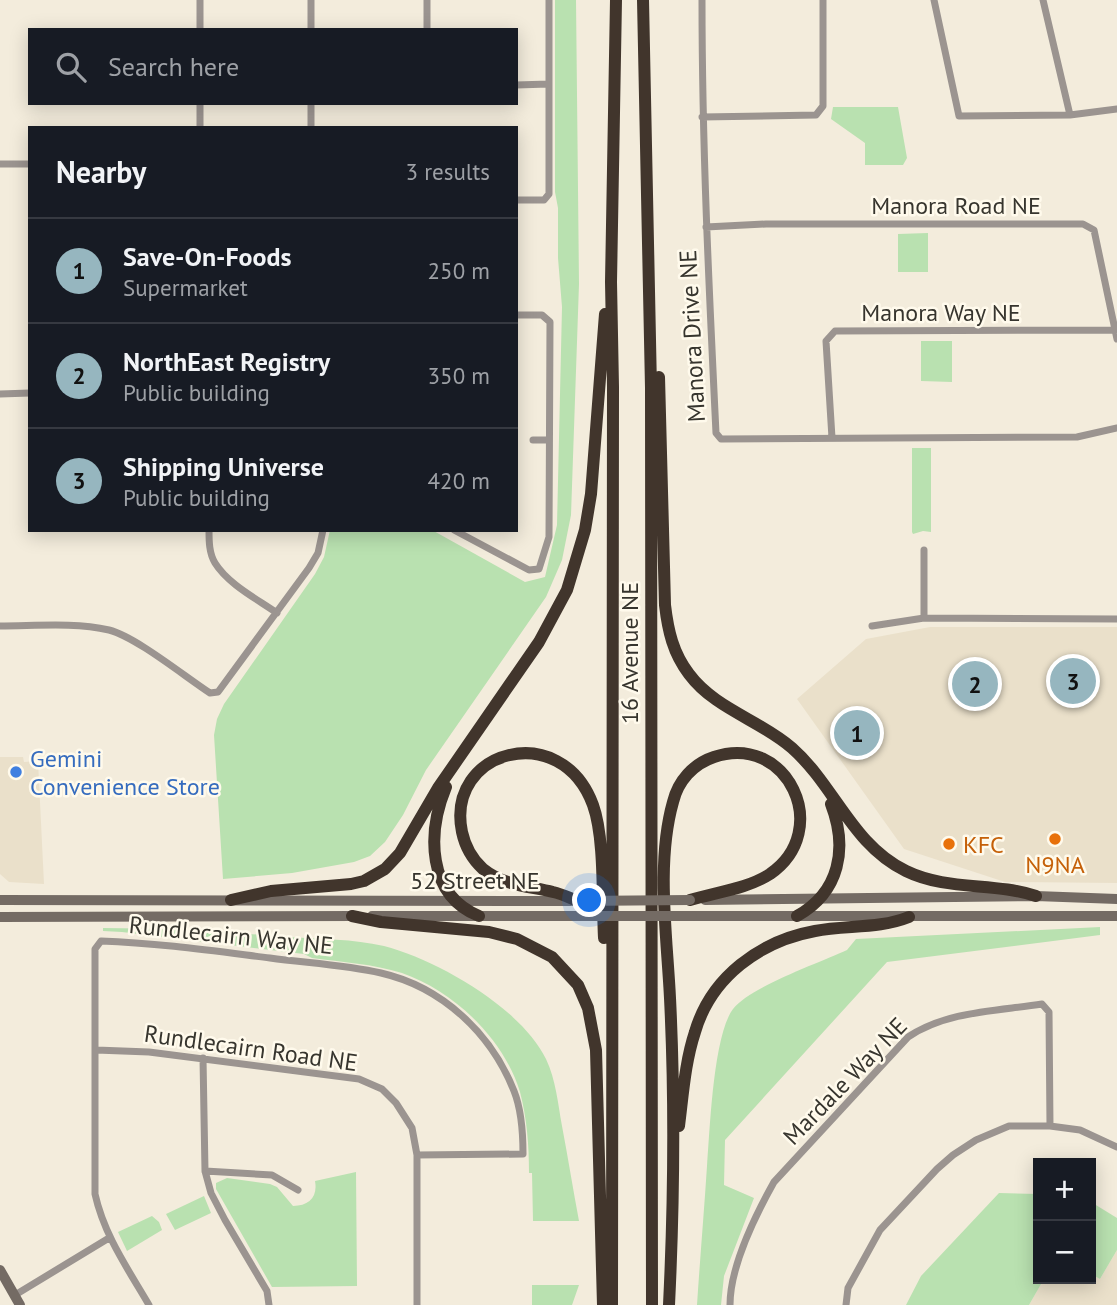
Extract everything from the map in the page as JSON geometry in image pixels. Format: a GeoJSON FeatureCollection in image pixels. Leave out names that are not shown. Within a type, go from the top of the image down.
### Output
{"type":"FeatureCollection","features":[{"type":"Feature","properties":{"kind":"highway","name":"16 Avenue NE"},"geometry":{"type":"LineString","coordinates":[[612,1305],[611,282],[616,0]]}},
{"type":"Feature","properties":{"kind":"highway","name":"16 Avenue NE"},"geometry":{"type":"LineString","coordinates":[[643,0],[650,315],[652,1305]]}},
{"type":"Feature","properties":{"kind":"highway"},"geometry":{"type":"LineString","coordinates":[[231,900],[271,891],[351,884],[375,875],[400,853],[438,789],[539,642],[561,603],[575,568],[585,530],[591,494],[606,304],[611,282]]}},
{"type":"Feature","properties":{"kind":"highway"},"geometry":{"type":"LineString","coordinates":[[650,315],[659,358],[665,605],[672,643],[682,665],[705,691],[791,747],[823,784],[865,841],[895,866],[936,881],[1019,891],[1036,896]]}},
{"type":"Feature","properties":{"kind":"highway"},"geometry":{"type":"LineString","coordinates":[[578,901],[500,879],[482,868],[468,849],[461,826],[466,793],[477,775],[495,760],[526,752],[558,761],[577,777],[593,806],[599,832],[611,1096]]}},
{"type":"Feature","properties":{"kind":"highway"},"geometry":{"type":"LineString","coordinates":[[669,1305],[675,1147],[665,877],[668,823],[673,799],[691,770],[709,758],[721,754],[756,756],[785,775],[796,794],[801,820],[795,845],[779,866],[761,878],[736,888],[690,900]]}},
{"type":"Feature","properties":{"kind":"highway"},"geometry":{"type":"LineString","coordinates":[[455,764],[438,808],[434,847],[441,877],[457,904],[479,916]]}},
{"type":"Feature","properties":{"kind":"highway"},"geometry":{"type":"LineString","coordinates":[[797,916],[821,899],[832,883],[839,845],[837,821],[823,784]]}},
{"type":"Feature","properties":{"kind":"highway"},"geometry":{"type":"LineString","coordinates":[[352,916],[381,922],[489,932],[517,939],[552,957],[578,985],[588,1008],[596,1050],[603,1305]]}},
{"type":"Feature","properties":{"kind":"highway"},"geometry":{"type":"LineString","coordinates":[[675,1147],[695,1030],[706,1005],[734,969],[762,949],[784,938],[828,928],[891,924],[909,917]]}},
{"type":"Feature","properties":{"kind":"main road","name":"52 Street NE"},"geometry":{"type":"LineString","coordinates":[[0,900],[578,901],[1036,896],[1117,899]]}},
{"type":"Feature","properties":{"kind":"main road","name":"52 Street NE"},"geometry":{"type":"LineString","coordinates":[[0,917],[1117,916]]}},
{"type":"Feature","properties":{"kind":"main road"},"geometry":{"type":"LineString","coordinates":[[0,1270],[18,1300]]}},
{"type":"Feature","properties":{"kind":"street"},"geometry":{"type":"LineString","coordinates":[[200,0],[200,28]]}},
{"type":"Feature","properties":{"kind":"street"},"geometry":{"type":"LineString","coordinates":[[311,0],[311,28]]}},
{"type":"Feature","properties":{"kind":"street"},"geometry":{"type":"LineString","coordinates":[[426,28],[427,0]]}},
{"type":"Feature","properties":{"kind":"street"},"geometry":{"type":"LineString","coordinates":[[518,200],[544,200],[549,194],[549,0]]}},
{"type":"Feature","properties":{"kind":"street","name":"Manora Drive NE"},"geometry":{"type":"LineString","coordinates":[[702,0],[706,227],[716,433],[721,439],[1077,437],[1117,428]]}},
{"type":"Feature","properties":{"kind":"street"},"geometry":{"type":"LineString","coordinates":[[702,117],[817,115],[823,106],[823,0]]}},
{"type":"Feature","properties":{"kind":"street"},"geometry":{"type":"LineString","coordinates":[[934,0],[960,116],[1070,115],[1117,110]]}},
{"type":"Feature","properties":{"kind":"street"},"geometry":{"type":"LineString","coordinates":[[1044,0],[1070,115]]}},
{"type":"Feature","properties":{"kind":"street"},"geometry":{"type":"LineString","coordinates":[[518,85],[549,84]]}},
{"type":"Feature","properties":{"kind":"street"},"geometry":{"type":"LineString","coordinates":[[200,105],[200,126]]}},
{"type":"Feature","properties":{"kind":"street"},"geometry":{"type":"LineString","coordinates":[[311,105],[312,126]]}},
{"type":"Feature","properties":{"kind":"street"},"geometry":{"type":"LineString","coordinates":[[0,164],[28,164]]}},
{"type":"Feature","properties":{"kind":"street","name":"Manora Road NE"},"geometry":{"type":"LineString","coordinates":[[706,227],[766,224],[1083,223],[1094,230],[1117,339]]}},
{"type":"Feature","properties":{"kind":"street"},"geometry":{"type":"LineString","coordinates":[[458,532],[529,570],[539,569],[549,537],[550,321],[542,315],[518,315]]}},
{"type":"Feature","properties":{"kind":"street","name":"Manora Way NE"},"geometry":{"type":"LineString","coordinates":[[832,438],[826,341],[835,331],[1115,330]]}},
{"type":"Feature","properties":{"kind":"street"},"geometry":{"type":"LineString","coordinates":[[0,394],[28,393]]}},
{"type":"Feature","properties":{"kind":"street"},"geometry":{"type":"LineString","coordinates":[[533,440],[549,440]]}},
{"type":"Feature","properties":{"kind":"street"},"geometry":{"type":"LineString","coordinates":[[209,532],[209,547],[215,564],[233,581],[277,613]]}},
{"type":"Feature","properties":{"kind":"street"},"geometry":{"type":"LineString","coordinates":[[0,626],[86,626],[110,631],[128,638],[210,693],[218,692],[309,568],[318,552],[323,532]]}},
{"type":"Feature","properties":{"kind":"street"},"geometry":{"type":"LineString","coordinates":[[924,550],[924,618]]}},
{"type":"Feature","properties":{"kind":"street"},"geometry":{"type":"LineString","coordinates":[[872,626],[924,618],[1117,620]]}},
{"type":"Feature","properties":{"kind":"street","name":"Rundlecairn Way NE"},"geometry":{"type":"LineString","coordinates":[[149,1305],[109,1238],[99,1215],[95,1194],[95,948],[101,941],[150,943],[383,974],[420,987],[449,1004],[477,1030],[498,1059],[515,1093],[523,1128],[523,1154],[417,1155]]}},
{"type":"Feature","properties":{"kind":"street","name":"Mardale Way NE"},"geometry":{"type":"LineString","coordinates":[[730,1305],[733,1274],[774,1182],[908,1037],[925,1026],[953,1017],[1042,1004],[1049,1012],[1049,1126]]}},
{"type":"Feature","properties":{"kind":"street","name":"Rundlecairn Road NE"},"geometry":{"type":"LineString","coordinates":[[96,1050],[149,1052],[359,1079],[382,1089],[396,1103],[412,1128],[417,1155],[417,1305]]}},
{"type":"Feature","properties":{"kind":"street"},"geometry":{"type":"LineString","coordinates":[[203,1058],[205,1171],[211,1193],[267,1291],[269,1305]]}},
{"type":"Feature","properties":{"kind":"street"},"geometry":{"type":"LineString","coordinates":[[846,1305],[848,1288],[880,1230],[953,1155],[976,1140],[1009,1126],[1049,1126],[1080,1130],[1117,1147]]}},
{"type":"Feature","properties":{"kind":"street"},"geometry":{"type":"LineString","coordinates":[[205,1171],[272,1175],[298,1189]]}},
{"type":"Feature","properties":{"kind":"street"},"geometry":{"type":"LineString","coordinates":[[18,1300],[109,1238]]}},
{"type":"Feature","properties":{"kind":"shaded area"},"geometry":{"type":"Polygon","coordinates":[[[930,627],[1117,627],[1117,883],[1005,882],[904,849],[797,699],[866,639],[930,627]]]}},
{"type":"Feature","properties":{"kind":"shaded area"},"geometry":{"type":"Polygon","coordinates":[[[0,757],[23,757],[24,762],[38,761],[44,884],[9,882],[0,874],[0,757]]]}},
{"type":"Feature","properties":{"kind":"shaded area"},"geometry":{"type":"Polygon","coordinates":[[[1117,1250],[1117,1305],[1029,1305],[1041,1284],[1096,1284],[1096,1277],[1100,1279],[1117,1250]]]}},
{"type":"Feature","properties":{"kind":"green space"},"geometry":{"type":"Polygon","coordinates":[[[555,0],[576,0],[579,284],[571,515],[562,560],[546,597],[426,770],[403,815],[385,842],[370,856],[354,862],[292,873],[223,879],[214,735],[217,719],[224,704],[315,574],[324,557],[330,532],[436,532],[525,582],[545,577],[557,525],[562,307],[555,192],[555,0]]]}},
{"type":"Feature","properties":{"kind":"green space"},"geometry":{"type":"Polygon","coordinates":[[[833,107],[898,107],[907,158],[903,165],[865,165],[865,143],[831,119],[833,107]]]}},
{"type":"Feature","properties":{"kind":"green space"},"geometry":{"type":"Polygon","coordinates":[[[928,233],[928,272],[898,272],[898,234],[928,233]]]}},
{"type":"Feature","properties":{"kind":"green space"},"geometry":{"type":"Polygon","coordinates":[[[921,341],[952,341],[952,382],[921,381],[921,341]]]}},
{"type":"Feature","properties":{"kind":"green space"},"geometry":{"type":"Polygon","coordinates":[[[912,448],[931,448],[931,532],[912,532],[912,448]]]}},
{"type":"Feature","properties":{"kind":"green space"},"geometry":{"type":"Polygon","coordinates":[[[1100,927],[1100,935],[887,962],[725,1140],[724,1185],[754,1198],[724,1276],[721,1305],[697,1305],[711,1108],[721,1040],[733,1009],[769,984],[847,950],[856,939],[1100,927]]]}},
{"type":"Feature","properties":{"kind":"green space"},"geometry":{"type":"Polygon","coordinates":[[[103,928],[219,932],[372,944],[429,962],[452,974],[518,1022],[546,1059],[556,1092],[579,1221],[533,1221],[532,1173],[529,1173],[526,1122],[520,1092],[512,1072],[502,1054],[475,1019],[440,992],[402,973],[380,967],[312,958],[304,954],[103,931],[103,928]]]}},
{"type":"Feature","properties":{"kind":"green space"},"geometry":{"type":"Polygon","coordinates":[[[356,1172],[357,1286],[272,1287],[216,1189],[216,1183],[227,1178],[270,1184],[277,1187],[293,1206],[299,1206],[314,1196],[315,1181],[356,1172]]]}},
{"type":"Feature","properties":{"kind":"green space"},"geometry":{"type":"Polygon","coordinates":[[[999,1193],[1033,1194],[1033,1284],[1041,1284],[1029,1305],[906,1305],[921,1276],[999,1193]]]}},
{"type":"Feature","properties":{"kind":"green space"},"geometry":{"type":"Polygon","coordinates":[[[204,1196],[211,1213],[175,1230],[166,1214],[204,1196]]]}},
{"type":"Feature","properties":{"kind":"green space"},"geometry":{"type":"Polygon","coordinates":[[[1096,1205],[1117,1218],[1117,1250],[1100,1279],[1096,1277],[1096,1205]]]}},
{"type":"Feature","properties":{"kind":"green space"},"geometry":{"type":"Polygon","coordinates":[[[152,1216],[159,1222],[162,1230],[127,1251],[118,1232],[152,1216]]]}},
{"type":"Feature","properties":{"kind":"green space"},"geometry":{"type":"Polygon","coordinates":[[[532,1285],[579,1285],[572,1305],[532,1305],[532,1285]]]}},
{"type":"Feature","properties":{"kind":"place","name":"Shipping Universe"},"geometry":{"type":"Point","coordinates":[1073,681]}},
{"type":"Feature","properties":{"kind":"place","name":"NorthEast Registry"},"geometry":{"type":"Point","coordinates":[975,684]}},
{"type":"Feature","properties":{"kind":"place","name":"Save-On-Foods"},"geometry":{"type":"Point","coordinates":[857,733]}},
{"type":"Feature","properties":{"kind":"place","name":"Gemini Convenience Store"},"geometry":{"type":"Point","coordinates":[16,772]}},
{"type":"Feature","properties":{"kind":"place","name":"N9NA"},"geometry":{"type":"Point","coordinates":[1055,839]}},
{"type":"Feature","properties":{"kind":"place","name":"KFC"},"geometry":{"type":"Point","coordinates":[949,844]}}]}
